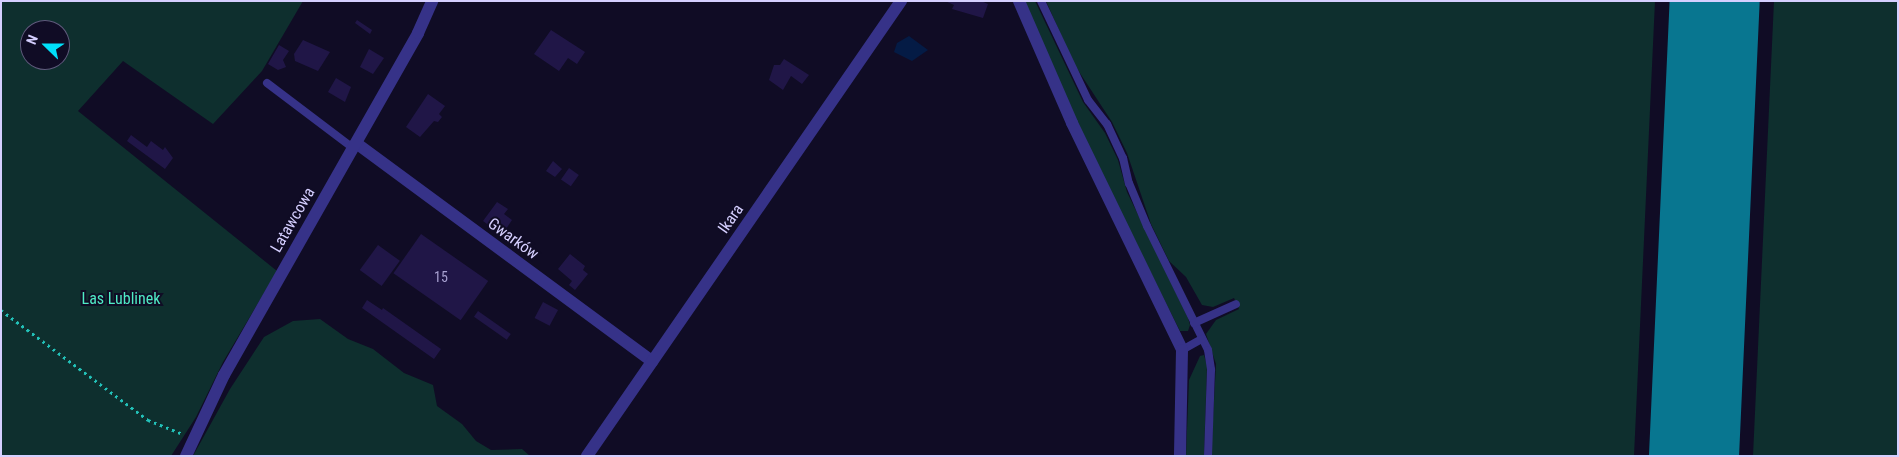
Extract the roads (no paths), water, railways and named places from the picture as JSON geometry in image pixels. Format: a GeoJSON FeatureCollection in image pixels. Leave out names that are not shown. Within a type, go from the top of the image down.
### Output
{"type":"FeatureCollection","features":[{"type":"Feature","properties":{"kind":"street","name":"Latawcowa"},"geometry":{"type":"LineString","coordinates":[[186,456],[224,375],[418,33],[432,1]]}},
{"type":"Feature","properties":{"kind":"street","name":"Ikara"},"geometry":{"type":"LineString","coordinates":[[587,456],[901,1]]}},
{"type":"Feature","properties":{"kind":"street"},"geometry":{"type":"LineString","coordinates":[[1019,1],[1072,124],[1182,350],[1180,456]]}},
{"type":"Feature","properties":{"kind":"street","name":"Gwarków"},"geometry":{"type":"LineString","coordinates":[[354,146],[652,361]]}},
{"type":"Feature","properties":{"kind":"lane"},"geometry":{"type":"LineString","coordinates":[[1041,1],[1088,100],[1107,124],[1124,158],[1138,204],[1202,339],[1211,366],[1208,456]]}},
{"type":"Feature","properties":{"kind":"lane"},"geometry":{"type":"LineString","coordinates":[[267,83],[354,146]]}},
{"type":"Feature","properties":{"kind":"lane"},"geometry":{"type":"LineString","coordinates":[[1194,323],[1236,304]]}},
{"type":"Feature","properties":{"kind":"lane"},"geometry":{"type":"LineString","coordinates":[[1182,350],[1202,339]]}},
{"type":"Feature","properties":{"kind":"water"},"geometry":{"type":"Polygon","coordinates":[[[909,36],[928,50],[912,61],[894,52],[897,43],[909,36]]]}},
{"type":"Feature","properties":{"kind":"park label","name":"Las Lublinek"},"geometry":{"type":"Point","coordinates":[121,299]}}]}
